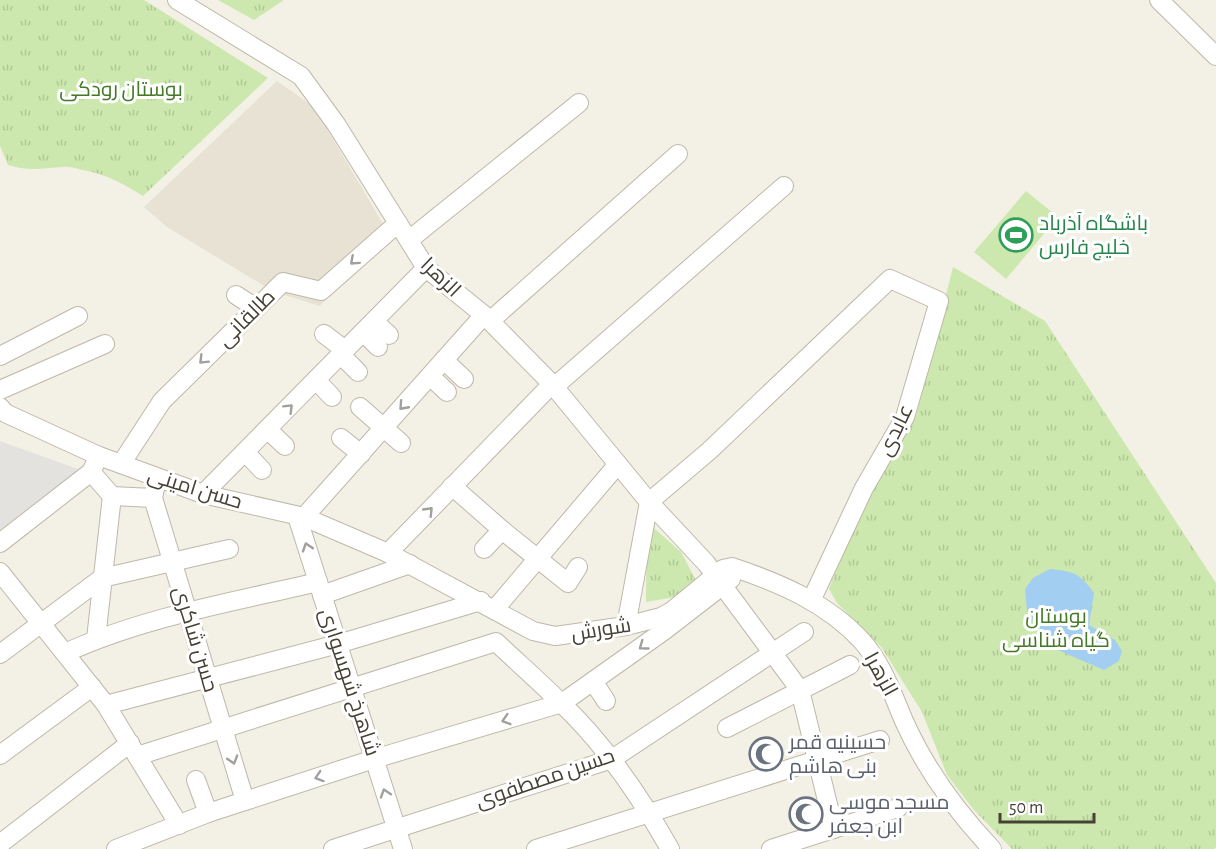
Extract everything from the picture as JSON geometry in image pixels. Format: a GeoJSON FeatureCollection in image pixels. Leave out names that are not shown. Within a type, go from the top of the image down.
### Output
{"type":"FeatureCollection","features":[{"type":"Feature","properties":{"kind":"street","name":"الزهرا"},"geometry":{"type":"LineString","coordinates":[[177,0],[301,76],[336,124],[426,268],[487,318],[553,386],[649,502],[715,575],[736,579],[767,590],[812,615],[854,648],[874,676],[910,756],[956,826],[976,849]]}},
{"type":"Feature","properties":{"kind":"street"},"geometry":{"type":"LineString","coordinates":[[1160,0],[1216,56]]}},
{"type":"Feature","properties":{"kind":"street"},"geometry":{"type":"LineString","coordinates":[[409,240],[579,103]]}},
{"type":"Feature","properties":{"kind":"street"},"geometry":{"type":"LineString","coordinates":[[301,516],[444,360],[487,318],[678,154]]}},
{"type":"Feature","properties":{"kind":"street"},"geometry":{"type":"LineString","coordinates":[[388,553],[553,386],[784,186]]}},
{"type":"Feature","properties":{"kind":"street","name":"طالقانی"},"geometry":{"type":"LineString","coordinates":[[121,464],[162,401],[282,282],[321,291],[398,223]]}},
{"type":"Feature","properties":{"kind":"street"},"geometry":{"type":"LineString","coordinates":[[203,494],[426,268]]}},
{"type":"Feature","properties":{"kind":"street","name":"عابدی"},"geometry":{"type":"LineString","coordinates":[[649,502],[709,451],[890,279],[939,301],[905,417],[864,488],[812,601]]}},
{"type":"Feature","properties":{"kind":"street"},"geometry":{"type":"LineString","coordinates":[[236,295],[256,308]]}},
{"type":"Feature","properties":{"kind":"street"},"geometry":{"type":"LineString","coordinates":[[0,356],[78,316]]}},
{"type":"Feature","properties":{"kind":"street"},"geometry":{"type":"LineString","coordinates":[[369,326],[384,341]]}},
{"type":"Feature","properties":{"kind":"street"},"geometry":{"type":"LineString","coordinates":[[324,334],[343,353],[357,372]]}},
{"type":"Feature","properties":{"kind":"street"},"geometry":{"type":"LineString","coordinates":[[0,390],[105,345]]}},
{"type":"Feature","properties":{"kind":"street"},"geometry":{"type":"LineString","coordinates":[[444,360],[464,379]]}},
{"type":"Feature","properties":{"kind":"street"},"geometry":{"type":"LineString","coordinates":[[430,376],[447,392]]}},
{"type":"Feature","properties":{"kind":"street"},"geometry":{"type":"LineString","coordinates":[[316,380],[332,397]]}},
{"type":"Feature","properties":{"kind":"street"},"geometry":{"type":"LineString","coordinates":[[360,408],[401,443]]}},
{"type":"Feature","properties":{"kind":"street","name":"حسن امینی"},"geometry":{"type":"LineString","coordinates":[[2,413],[95,464],[121,464],[203,494],[301,516],[388,553],[487,605]]}},
{"type":"Feature","properties":{"kind":"street"},"geometry":{"type":"LineString","coordinates":[[267,429],[285,446]]}},
{"type":"Feature","properties":{"kind":"street"},"geometry":{"type":"LineString","coordinates":[[341,438],[360,454]]}},
{"type":"Feature","properties":{"kind":"street"},"geometry":{"type":"LineString","coordinates":[[245,452],[262,470]]}},
{"type":"Feature","properties":{"kind":"street"},"geometry":{"type":"LineString","coordinates":[[0,543],[95,464],[112,496],[96,639]]}},
{"type":"Feature","properties":{"kind":"street"},"geometry":{"type":"LineString","coordinates":[[106,705],[487,605],[538,559],[618,464]]}},
{"type":"Feature","properties":{"kind":"street","name":"حسن شاکری"},"geometry":{"type":"LineString","coordinates":[[157,478],[153,498],[246,801]]}},
{"type":"Feature","properties":{"kind":"street"},"geometry":{"type":"LineString","coordinates":[[452,486],[568,583],[578,567]]}},
{"type":"Feature","properties":{"kind":"street"},"geometry":{"type":"LineString","coordinates":[[112,496],[153,498]]}},
{"type":"Feature","properties":{"kind":"street"},"geometry":{"type":"LineString","coordinates":[[626,626],[649,502]]}},
{"type":"Feature","properties":{"kind":"street","name":"شاهرخ شهسواری"},"geometry":{"type":"LineString","coordinates":[[301,516],[320,588],[403,849]]}},
{"type":"Feature","properties":{"kind":"street"},"geometry":{"type":"LineString","coordinates":[[484,549],[502,530]]}},
{"type":"Feature","properties":{"kind":"street"},"geometry":{"type":"LineString","coordinates":[[0,654],[102,578],[229,549]]}},
{"type":"Feature","properties":{"kind":"street"},"geometry":{"type":"LineString","coordinates":[[65,653],[96,639],[188,612],[320,588],[410,564]]}},
{"type":"Feature","properties":{"kind":"street","name":"الزهرا"},"geometry":{"type":"LineString","coordinates":[[715,575],[723,568],[732,567],[787,587],[812,601],[847,626],[878,662],[904,721],[943,789],[969,825],[992,849]]}},
{"type":"Feature","properties":{"kind":"street"},"geometry":{"type":"LineString","coordinates":[[0,572],[106,705],[179,825]]}},
{"type":"Feature","properties":{"kind":"street"},"geometry":{"type":"LineString","coordinates":[[116,849],[208,813],[375,759],[562,703],[593,681],[715,575],[800,690],[834,829]]}},
{"type":"Feature","properties":{"kind":"street","name":"شورش"},"geometry":{"type":"LineString","coordinates":[[487,605],[533,631],[555,636],[626,626],[661,617],[672,611],[715,575]]}},
{"type":"Feature","properties":{"kind":"street","name":"حسین مصطفوی"},"geometry":{"type":"LineString","coordinates":[[333,849],[612,759],[804,632]]}},
{"type":"Feature","properties":{"kind":"street"},"geometry":{"type":"LineString","coordinates":[[0,844],[133,749],[223,728],[496,642],[562,703],[612,759],[650,813],[670,849]]}},
{"type":"Feature","properties":{"kind":"street"},"geometry":{"type":"LineString","coordinates":[[728,728],[850,665]]}},
{"type":"Feature","properties":{"kind":"street"},"geometry":{"type":"LineString","coordinates":[[593,681],[606,701]]}},
{"type":"Feature","properties":{"kind":"street"},"geometry":{"type":"LineString","coordinates":[[0,755],[92,687]]}},
{"type":"Feature","properties":{"kind":"street"},"geometry":{"type":"LineString","coordinates":[[536,849],[880,740]]}},
{"type":"Feature","properties":{"kind":"street"},"geometry":{"type":"LineString","coordinates":[[196,780],[208,813]]}},
{"type":"Feature","properties":{"kind":"street"},"geometry":{"type":"LineString","coordinates":[[771,849],[817,842],[834,829],[898,808]]}},
{"type":"Feature","properties":{"kind":"shaded area"},"geometry":{"type":"Polygon","coordinates":[[[277,81],[314,107],[389,234],[320,306],[274,292],[167,227],[144,207],[277,81]]]}},
{"type":"Feature","properties":{"kind":"shaded area"},"geometry":{"type":"Polygon","coordinates":[[[0,441],[86,472],[0,535],[0,441]]]}},
{"type":"Feature","properties":{"kind":"green space","name":"بوستان رودکی"},"geometry":{"type":"Polygon","coordinates":[[[0,0],[144,0],[268,78],[143,196],[121,183],[92,172],[66,167],[30,169],[8,165],[0,146],[0,0]]]}},
{"type":"Feature","properties":{"kind":"green space"},"geometry":{"type":"Polygon","coordinates":[[[218,0],[284,0],[254,20],[218,0]]]}},
{"type":"Feature","properties":{"kind":"green space","name":"باشگاه آذرباد خلیج فارس"},"geometry":{"type":"Polygon","coordinates":[[[1026,191],[1058,217],[1006,279],[974,252],[1026,191]]]}},
{"type":"Feature","properties":{"kind":"green space","name":"بوستان گیاه شناسی"},"geometry":{"type":"Polygon","coordinates":[[[953,267],[1045,321],[1216,583],[1216,847],[1214,849],[1012,849],[974,810],[947,775],[922,712],[882,648],[837,603],[829,589],[869,487],[916,416],[953,267]]]}},
{"type":"Feature","properties":{"kind":"green space"},"geometry":{"type":"Polygon","coordinates":[[[647,522],[681,552],[698,584],[675,597],[646,602],[647,522]]]}},
{"type":"Feature","properties":{"kind":"water"},"geometry":{"type":"Polygon","coordinates":[[[1050,569],[1076,575],[1094,593],[1089,625],[1115,640],[1122,651],[1119,661],[1104,670],[1060,651],[1041,633],[1027,611],[1025,589],[1033,578],[1050,569]]]}},
{"type":"Feature","properties":{"kind":"place","name":"باشگاه آذرباد خلیج فارس"},"geometry":{"type":"Point","coordinates":[1016,235]}},
{"type":"Feature","properties":{"kind":"place","name":"حسینیه قمر بنی هاشم"},"geometry":{"type":"Point","coordinates":[766,754]}},
{"type":"Feature","properties":{"kind":"place","name":"مسجد موسی ابن جعفر"},"geometry":{"type":"Point","coordinates":[806,814]}}]}
